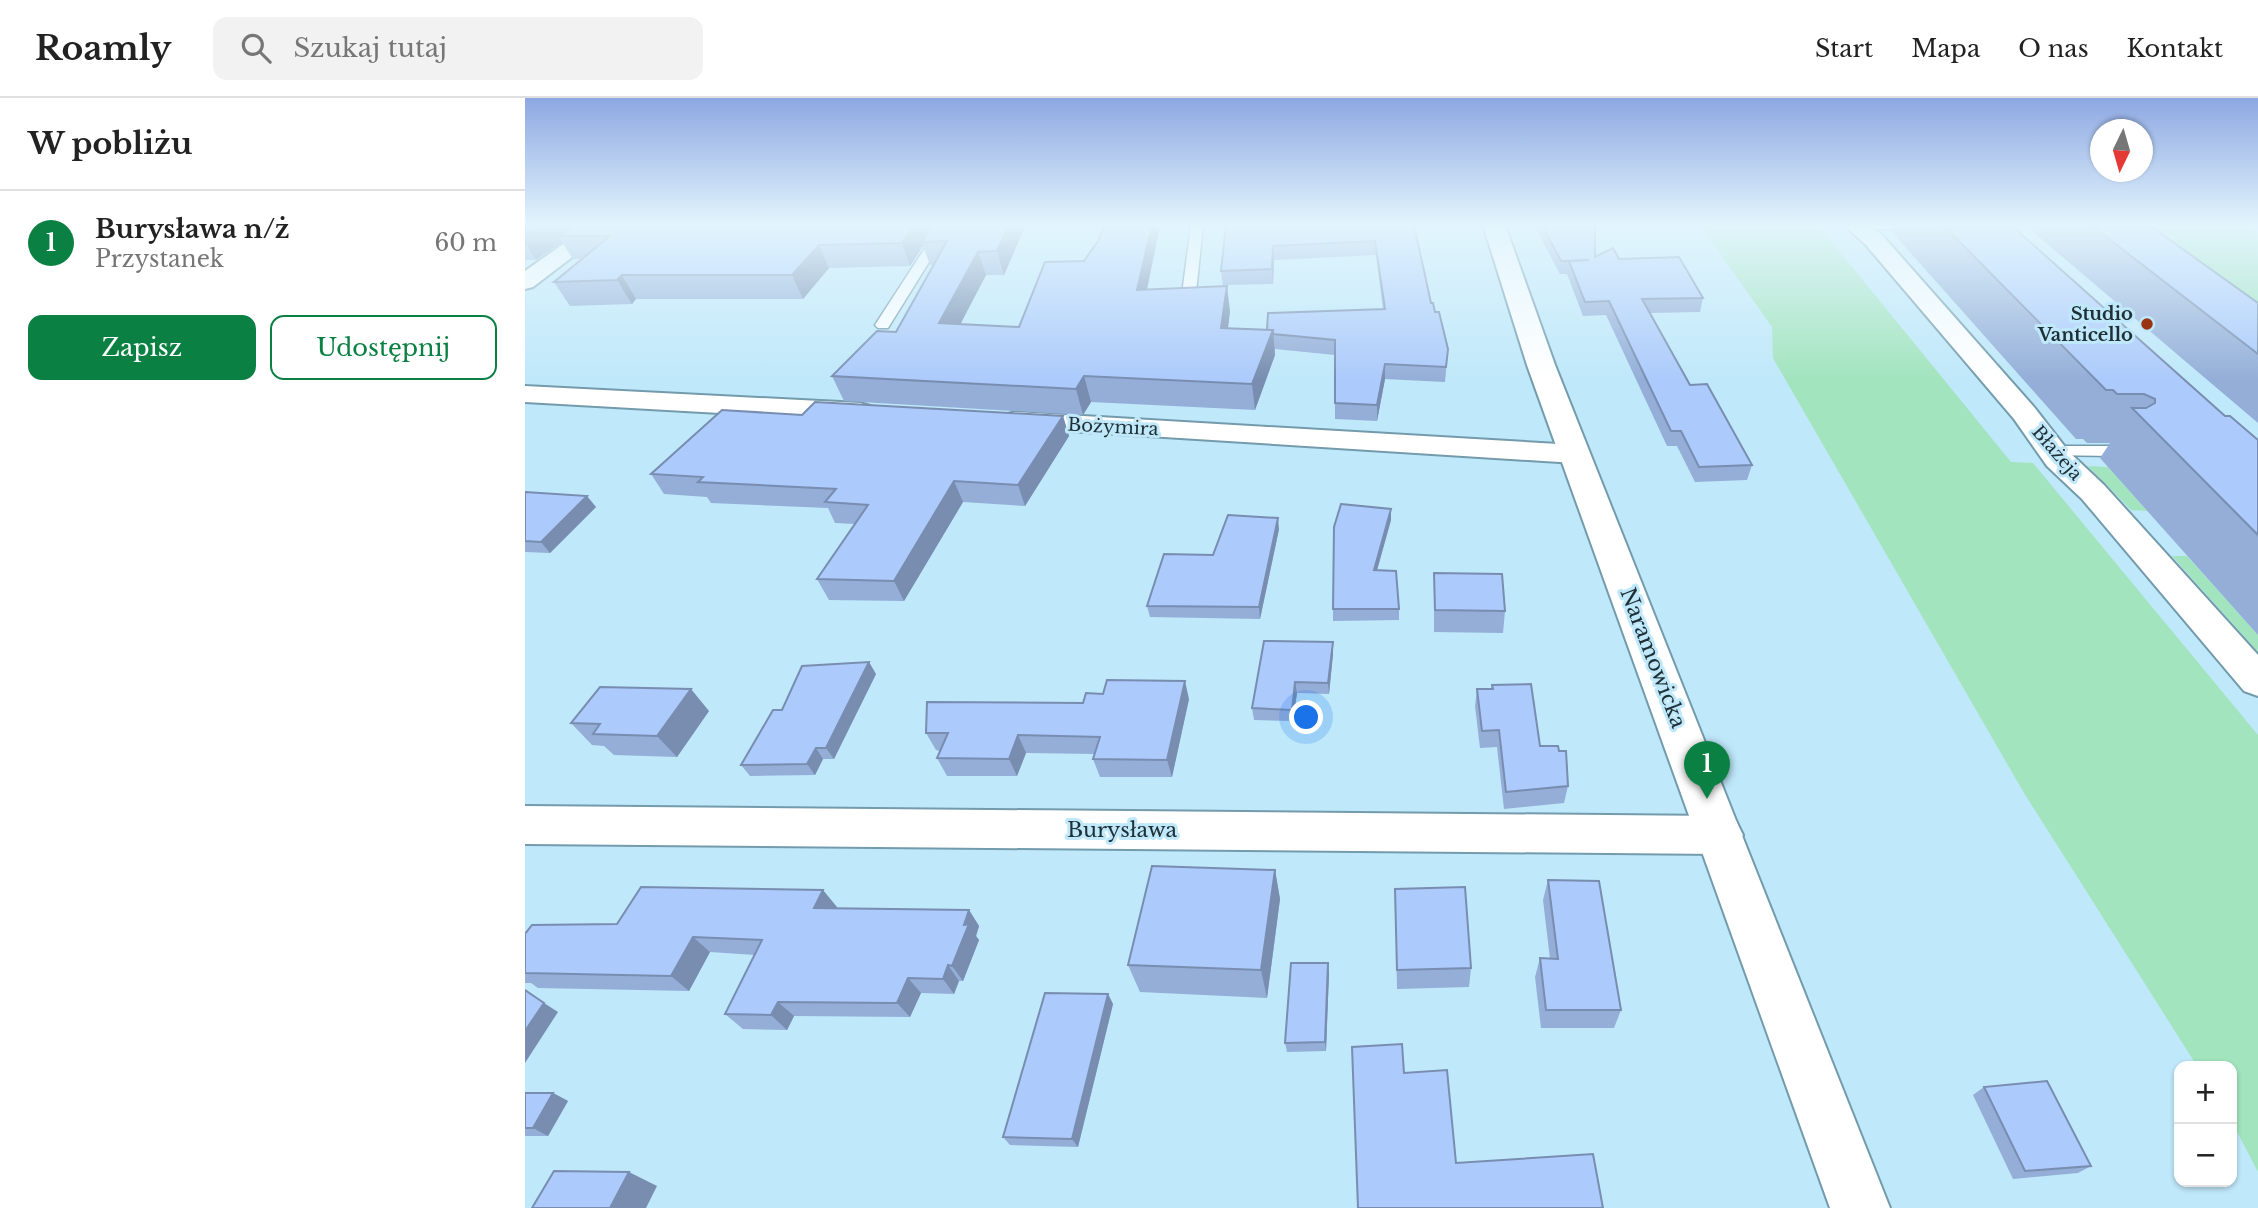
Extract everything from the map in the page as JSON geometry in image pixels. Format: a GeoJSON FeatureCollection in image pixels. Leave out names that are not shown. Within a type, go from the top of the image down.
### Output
{"type":"FeatureCollection","features":[{"type":"Feature","properties":{"kind":"street","name":"Naramowicka"},"geometry":{"type":"LineString","coordinates":[[1511,277],[1541,365],[1860,1208]]}},
{"type":"Feature","properties":{"kind":"street","name":"Błażeja"},"geometry":{"type":"LineString","coordinates":[[1906,277],[2024,413],[2052,451],[2093,492],[2258,681]]}},
{"type":"Feature","properties":{"kind":"street"},"geometry":{"type":"LineString","coordinates":[[525,394],[888,413]]}},
{"type":"Feature","properties":{"kind":"street","name":"Bożymira"},"geometry":{"type":"LineString","coordinates":[[985,419],[1575,453]]}},
{"type":"Feature","properties":{"kind":"street","name":"Burysława"},"geometry":{"type":"LineString","coordinates":[[525,825],[1720,835]]}},
{"type":"Feature","properties":{"kind":"lane"},"geometry":{"type":"LineString","coordinates":[[883,325],[913,277]]}},
{"type":"Feature","properties":{"kind":"lane"},"geometry":{"type":"LineString","coordinates":[[1188,302],[1191,277]]}},
{"type":"Feature","properties":{"kind":"lane"},"geometry":{"type":"LineString","coordinates":[[2052,451],[2112,451]]}},
{"type":"Feature","properties":{"kind":"green space"},"geometry":{"type":"Polygon","coordinates":[[[1737,277],[1860,277],[2011,462],[2033,463],[2258,735],[2258,1172],[2237,1132],[2237,1061],[2194,1061],[2024,793],[1773,358],[1772,327],[1737,277]]]}},
{"type":"Feature","properties":{"kind":"green space"},"geometry":{"type":"Polygon","coordinates":[[[2165,277],[2258,277],[2258,348],[2165,277]]]}},
{"type":"Feature","properties":{"kind":"green space"},"geometry":{"type":"Polygon","coordinates":[[[2088,466],[2108,467],[2147,511],[2131,510],[2088,466]]]}},
{"type":"Feature","properties":{"kind":"green space"},"geometry":{"type":"Polygon","coordinates":[[[2172,556],[2187,556],[2258,635],[2258,652],[2172,556]]]}},
{"type":"Feature","properties":{"kind":"building"},"geometry":{"type":"Polygon","coordinates":[[[560,277],[620,277],[617,280],[554,282],[560,277]]]}},
{"type":"Feature","properties":{"kind":"building"},"geometry":{"type":"Polygon","coordinates":[[[927,277],[964,277],[939,323],[1019,327],[1039,277],[1140,277],[1137,290],[1227,286],[1221,328],[1273,330],[1252,384],[1084,376],[1076,389],[832,376],[877,331],[896,332],[927,277]]]}},
{"type":"Feature","properties":{"kind":"building"},"geometry":{"type":"Polygon","coordinates":[[[1380,277],[1425,277],[1431,303],[1435,312],[1439,312],[1448,349],[1446,367],[1385,364],[1377,405],[1335,403],[1335,340],[1273,334],[1273,330],[1267,330],[1268,313],[1385,309],[1380,277]]]}},
{"type":"Feature","properties":{"kind":"building"},"geometry":{"type":"Polygon","coordinates":[[[1575,277],[1691,277],[1703,298],[1642,299],[1690,385],[1707,384],[1752,465],[1699,467],[1681,431],[1671,431],[1609,301],[1585,302],[1575,277]]]}},
{"type":"Feature","properties":{"kind":"building"},"geometry":{"type":"Polygon","coordinates":[[[1994,277],[2069,277],[2225,416],[2230,416],[2258,440],[2258,535],[2132,408],[2146,408],[2155,403],[2155,399],[2144,394],[2117,394],[2113,390],[2106,390],[1994,277]]]}},
{"type":"Feature","properties":{"kind":"building"},"geometry":{"type":"Polygon","coordinates":[[[2158,277],[2221,277],[2258,303],[2258,354],[2158,277]]]}},
{"type":"Feature","properties":{"kind":"building"},"geometry":{"type":"Polygon","coordinates":[[[815,402],[1063,416],[1018,485],[954,481],[894,581],[817,579],[868,505],[825,502],[836,489],[698,482],[703,477],[651,474],[722,410],[802,415],[815,402]]]}},
{"type":"Feature","properties":{"kind":"building"},"geometry":{"type":"Polygon","coordinates":[[[525,492],[587,496],[541,542],[525,541],[525,492]]]}},
{"type":"Feature","properties":{"kind":"building"},"geometry":{"type":"Polygon","coordinates":[[[1341,504],[1391,509],[1374,570],[1396,571],[1399,609],[1333,609],[1334,527],[1341,504]]]}},
{"type":"Feature","properties":{"kind":"building"},"geometry":{"type":"Polygon","coordinates":[[[1228,515],[1278,518],[1259,607],[1147,606],[1164,554],[1213,555],[1228,515]]]}},
{"type":"Feature","properties":{"kind":"building"},"geometry":{"type":"Polygon","coordinates":[[[1434,573],[1502,574],[1505,611],[1435,610],[1434,573]]]}},
{"type":"Feature","properties":{"kind":"building"},"geometry":{"type":"Polygon","coordinates":[[[1264,641],[1333,642],[1328,683],[1295,682],[1292,710],[1252,708],[1264,641]]]}},
{"type":"Feature","properties":{"kind":"building"},"geometry":{"type":"Polygon","coordinates":[[[869,662],[826,748],[816,748],[807,764],[741,765],[773,710],[782,710],[802,666],[869,662]]]}},
{"type":"Feature","properties":{"kind":"building"},"geometry":{"type":"Polygon","coordinates":[[[1107,680],[1185,681],[1167,760],[1093,759],[1100,737],[1018,735],[1009,759],[937,758],[948,733],[926,733],[927,702],[1083,703],[1086,693],[1103,694],[1107,680]]]}},
{"type":"Feature","properties":{"kind":"building"},"geometry":{"type":"Polygon","coordinates":[[[1531,684],[1540,746],[1558,746],[1559,751],[1566,751],[1568,786],[1506,792],[1499,730],[1482,731],[1477,689],[1493,689],[1492,685],[1531,684]]]}},
{"type":"Feature","properties":{"kind":"building"},"geometry":{"type":"Polygon","coordinates":[[[600,687],[691,689],[657,736],[593,734],[600,724],[571,723],[600,687]]]}},
{"type":"Feature","properties":{"kind":"building"},"geometry":{"type":"Polygon","coordinates":[[[1152,866],[1275,870],[1261,970],[1128,965],[1152,866]]]}},
{"type":"Feature","properties":{"kind":"building"},"geometry":{"type":"Polygon","coordinates":[[[1548,880],[1599,881],[1621,1010],[1546,1010],[1540,958],[1558,959],[1548,880]]]}},
{"type":"Feature","properties":{"kind":"building"},"geometry":{"type":"Polygon","coordinates":[[[641,887],[823,890],[814,908],[969,910],[964,925],[969,924],[952,966],[948,965],[943,979],[908,978],[897,1003],[778,1002],[771,1015],[725,1014],[762,940],[693,937],[671,976],[525,973],[525,934],[532,925],[617,924],[641,887]]]}},
{"type":"Feature","properties":{"kind":"building"},"geometry":{"type":"Polygon","coordinates":[[[1465,887],[1471,968],[1397,970],[1395,889],[1465,887]]]}},
{"type":"Feature","properties":{"kind":"building"},"geometry":{"type":"Polygon","coordinates":[[[1291,963],[1328,963],[1325,1042],[1285,1043],[1291,963]]]}},
{"type":"Feature","properties":{"kind":"building"},"geometry":{"type":"Polygon","coordinates":[[[525,990],[544,1003],[525,1031],[525,990]]]}},
{"type":"Feature","properties":{"kind":"building"},"geometry":{"type":"Polygon","coordinates":[[[1045,993],[1108,994],[1072,1139],[1003,1137],[1045,993]]]}},
{"type":"Feature","properties":{"kind":"building"},"geometry":{"type":"Polygon","coordinates":[[[1402,1044],[1404,1073],[1447,1070],[1456,1163],[1593,1154],[1603,1208],[1358,1208],[1352,1047],[1402,1044]]]}},
{"type":"Feature","properties":{"kind":"building"},"geometry":{"type":"Polygon","coordinates":[[[2047,1081],[2091,1166],[2025,1171],[1984,1087],[2047,1081]]]}},
{"type":"Feature","properties":{"kind":"building"},"geometry":{"type":"Polygon","coordinates":[[[525,1093],[553,1093],[533,1128],[525,1128],[525,1093]]]}},
{"type":"Feature","properties":{"kind":"building"},"geometry":{"type":"Polygon","coordinates":[[[554,1171],[629,1172],[610,1208],[532,1208],[554,1171]]]}},
{"type":"Feature","properties":{"kind":"place","name":"Studio Vanticello"},"geometry":{"type":"Point","coordinates":[2147,324]}},
{"type":"Feature","properties":{"kind":"place","name":"Burysława n/ż"},"geometry":{"type":"Point","coordinates":[1707,799]}}]}
